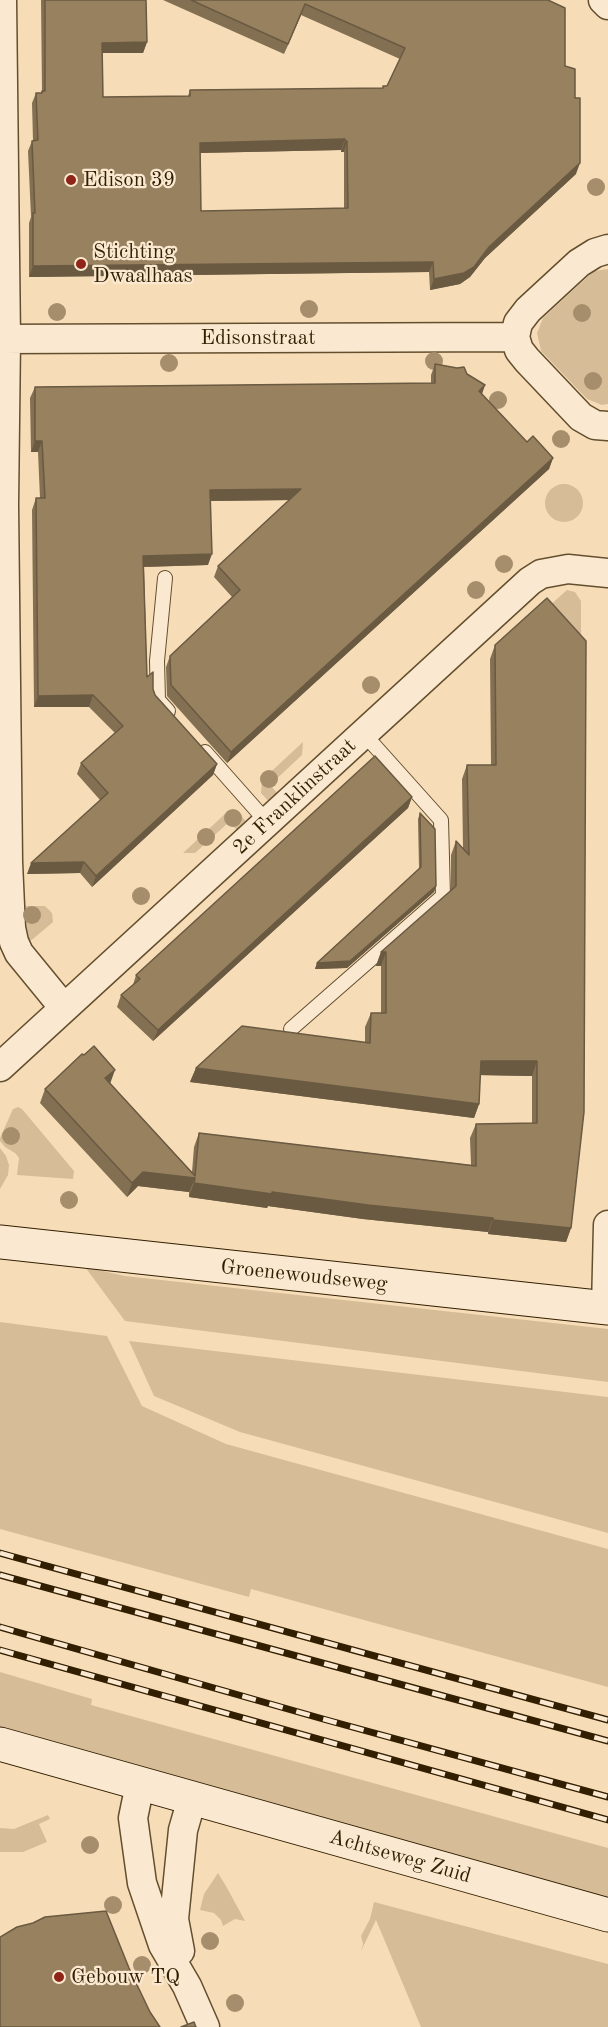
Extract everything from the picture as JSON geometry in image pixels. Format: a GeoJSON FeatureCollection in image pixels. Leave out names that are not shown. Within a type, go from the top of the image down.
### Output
{"type":"FeatureCollection","features":[{"type":"Feature","properties":{"kind":"street"},"geometry":{"type":"LineString","coordinates":[[2,0],[4,862],[14,942],[25,963],[64,1008]]}},
{"type":"Feature","properties":{"kind":"street"},"geometry":{"type":"LineString","coordinates":[[603,0],[608,5]]}},
{"type":"Feature","properties":{"kind":"street"},"geometry":{"type":"LineString","coordinates":[[608,249],[595,253],[579,263],[528,310],[518,323],[515,337],[519,350],[527,360],[581,417],[595,425],[608,426]]}},
{"type":"Feature","properties":{"kind":"street","name":"Edisonstraat"},"geometry":{"type":"LineString","coordinates":[[3,339],[515,337]]}},
{"type":"Feature","properties":{"kind":"street","name":"2e Franklinstraat"},"geometry":{"type":"LineString","coordinates":[[0,1067],[530,581],[541,574],[568,569],[608,573]]}},
{"type":"Feature","properties":{"kind":"street"},"geometry":{"type":"LineString","coordinates":[[607,1308],[608,1225]]}},
{"type":"Feature","properties":{"kind":"street","name":"Groenewoudseweg"},"geometry":{"type":"LineString","coordinates":[[0,1242],[607,1308]]}},
{"type":"Feature","properties":{"kind":"street","name":"Achtseweg Zuid"},"geometry":{"type":"LineString","coordinates":[[0,1744],[608,1915]]}},
{"type":"Feature","properties":{"kind":"street"},"geometry":{"type":"LineString","coordinates":[[140,1784],[133,1818],[142,1883],[164,1945],[187,1986],[205,2027]]}},
{"type":"Feature","properties":{"kind":"street"},"geometry":{"type":"LineString","coordinates":[[187,1986],[174,1919],[183,1830],[192,1799]]}},
{"type":"Feature","properties":{"kind":"lane"},"geometry":{"type":"LineString","coordinates":[[165,578],[157,661],[158,700],[174,717]]}},
{"type":"Feature","properties":{"kind":"lane"},"geometry":{"type":"LineString","coordinates":[[291,1029],[442,896],[441,820],[364,734]]}},
{"type":"Feature","properties":{"kind":"lane"},"geometry":{"type":"LineString","coordinates":[[197,743],[267,822]]}},
{"type":"Feature","properties":{"kind":"shaded area"},"geometry":{"type":"Polygon","coordinates":[[[608,269],[608,404],[602,405],[587,399],[541,351],[537,333],[543,318],[594,271],[608,269]]]}},
{"type":"Feature","properties":{"kind":"shaded area"},"geometry":{"type":"Polygon","coordinates":[[[564,484],[577,490],[583,503],[577,516],[564,522],[551,516],[545,503],[551,490],[564,484]]]}},
{"type":"Feature","properties":{"kind":"shaded area"},"geometry":{"type":"Polygon","coordinates":[[[567,590],[575,592],[581,601],[581,641],[548,607],[567,590]]]}},
{"type":"Feature","properties":{"kind":"shaded area"},"geometry":{"type":"Polygon","coordinates":[[[303,742],[302,755],[270,785],[280,796],[271,804],[261,793],[262,780],[303,742]]]}},
{"type":"Feature","properties":{"kind":"shaded area"},"geometry":{"type":"Polygon","coordinates":[[[226,813],[239,813],[248,824],[239,832],[229,822],[195,853],[183,853],[226,813]]]}},
{"type":"Feature","properties":{"kind":"shaded area"},"geometry":{"type":"Polygon","coordinates":[[[19,906],[45,906],[52,913],[53,922],[29,941],[19,906]]]}},
{"type":"Feature","properties":{"kind":"shaded area"},"geometry":{"type":"Polygon","coordinates":[[[18,1107],[74,1171],[73,1179],[17,1175],[19,1158],[5,1147],[0,1138],[13,1109],[18,1107]]]}},
{"type":"Feature","properties":{"kind":"shaded area"},"geometry":{"type":"Polygon","coordinates":[[[0,1148],[9,1165],[8,1175],[0,1189],[0,1148]]]}},
{"type":"Feature","properties":{"kind":"shaded area"},"geometry":{"type":"Polygon","coordinates":[[[85,1267],[125,1276],[608,1329],[608,1382],[125,1321],[85,1267]]]}},
{"type":"Feature","properties":{"kind":"shaded area"},"geometry":{"type":"Polygon","coordinates":[[[0,1322],[107,1336],[142,1406],[226,1444],[608,1549],[608,1687],[251,1589],[249,1597],[0,1529],[0,1322]]]}},
{"type":"Feature","properties":{"kind":"shaded area"},"geometry":{"type":"Polygon","coordinates":[[[129,1341],[608,1397],[608,1533],[240,1432],[154,1396],[129,1341]]]}},
{"type":"Feature","properties":{"kind":"shaded area"},"geometry":{"type":"Polygon","coordinates":[[[0,1672],[92,1699],[91,1705],[608,1848],[608,1898],[0,1729],[0,1672]]]}},
{"type":"Feature","properties":{"kind":"shaded area"},"geometry":{"type":"Polygon","coordinates":[[[48,1815],[50,1819],[39,1824],[47,1842],[23,1852],[0,1852],[0,1828],[14,1829],[48,1815]]]}},
{"type":"Feature","properties":{"kind":"shaded area"},"geometry":{"type":"Polygon","coordinates":[[[218,1873],[245,1921],[235,1919],[223,1926],[214,1913],[200,1910],[204,1894],[218,1873]]]}},
{"type":"Feature","properties":{"kind":"shaded area"},"geometry":{"type":"Polygon","coordinates":[[[374,1902],[608,1964],[608,2027],[421,2027],[376,1920],[361,1951],[363,1944],[361,1936],[370,1919],[374,1902]]]}},
{"type":"Feature","properties":{"kind":"building"},"geometry":{"type":"Polygon","coordinates":[[[45,0],[146,0],[147,42],[102,43],[103,97],[190,96],[190,90],[383,88],[387,86],[405,48],[305,4],[288,44],[191,0],[548,0],[565,8],[565,66],[575,69],[575,98],[580,98],[580,163],[489,247],[474,267],[464,273],[434,279],[433,262],[33,266],[33,213],[35,213],[32,141],[38,140],[36,93],[45,91],[45,0]],[[345,139],[200,143],[201,211],[348,208],[347,141],[345,139]]]}},
{"type":"Feature","properties":{"kind":"building"},"geometry":{"type":"Polygon","coordinates":[[[435,364],[464,367],[467,374],[485,385],[479,391],[527,442],[533,436],[553,458],[231,752],[171,685],[170,656],[240,590],[218,566],[301,489],[210,490],[212,554],[143,556],[147,677],[153,672],[155,695],[217,764],[96,876],[84,862],[31,863],[108,793],[81,763],[123,726],[93,695],[38,696],[36,498],[45,498],[42,441],[35,441],[35,387],[435,383],[435,364]]]}},
{"type":"Feature","properties":{"kind":"building"},"geometry":{"type":"Polygon","coordinates":[[[547,598],[586,641],[584,1112],[571,1228],[272,1192],[272,1194],[194,1183],[195,1178],[143,1172],[132,1183],[45,1089],[82,1054],[84,1055],[94,1046],[115,1070],[105,1078],[195,1176],[199,1133],[476,1166],[476,1124],[537,1123],[537,1061],[481,1061],[479,1104],[196,1068],[242,1026],[370,1043],[371,1013],[386,1013],[386,952],[381,952],[456,886],[456,841],[469,855],[467,765],[496,765],[495,645],[547,598]]]}},
{"type":"Feature","properties":{"kind":"building"},"geometry":{"type":"Polygon","coordinates":[[[375,756],[412,797],[158,1030],[121,995],[140,979],[136,975],[375,756]]]}},
{"type":"Feature","properties":{"kind":"building"},"geometry":{"type":"Polygon","coordinates":[[[420,813],[435,829],[436,886],[350,961],[317,963],[421,867],[420,813]]]}},
{"type":"Feature","properties":{"kind":"building","name":"Gebouw TQ"},"geometry":{"type":"Polygon","coordinates":[[[106,1911],[129,1968],[150,2012],[160,2027],[0,2027],[0,1937],[17,1927],[45,1917],[106,1911]]]}},
{"type":"Feature","properties":{"kind":"building"},"geometry":{"type":"Polygon","coordinates":[[[194,2022],[196,2027],[181,2027],[194,2022]]]}},
{"type":"Feature","properties":{"kind":"railway"},"geometry":{"type":"LineString","coordinates":[[0,1553],[608,1720]]}},
{"type":"Feature","properties":{"kind":"railway"},"geometry":{"type":"LineString","coordinates":[[0,1575],[608,1741]]}},
{"type":"Feature","properties":{"kind":"railway"},"geometry":{"type":"LineString","coordinates":[[0,1627],[608,1797]]}},
{"type":"Feature","properties":{"kind":"railway"},"geometry":{"type":"LineString","coordinates":[[0,1650],[608,1820]]}},
{"type":"Feature","properties":{"kind":"place","name":"Edison 39"},"geometry":{"type":"Point","coordinates":[71,180]}},
{"type":"Feature","properties":{"kind":"place","name":"Stichting Dwaalhaas"},"geometry":{"type":"Point","coordinates":[81,264]}},
{"type":"Feature","properties":{"kind":"place","name":"Gebouw TQ"},"geometry":{"type":"Point","coordinates":[59,1977]}}]}
